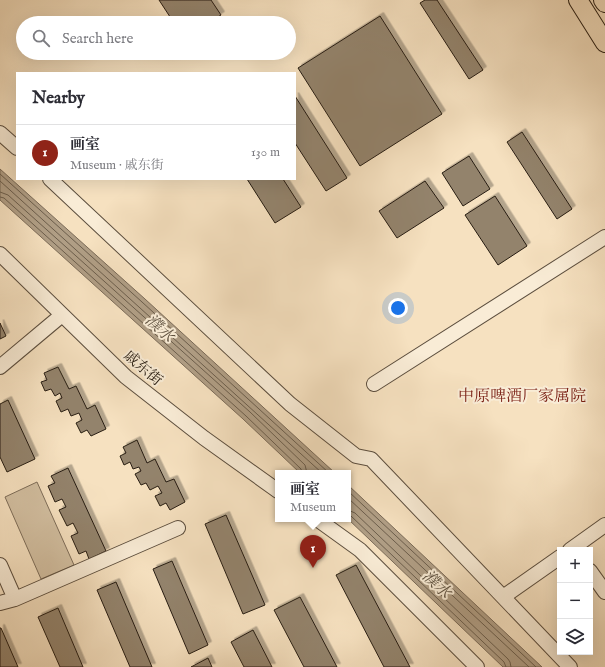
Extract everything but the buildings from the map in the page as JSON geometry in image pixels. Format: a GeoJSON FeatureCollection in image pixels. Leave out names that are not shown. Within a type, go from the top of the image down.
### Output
{"type":"FeatureCollection","features":[{"type":"Feature","properties":{"kind":"main road"},"geometry":{"type":"LineString","coordinates":[[578,0],[605,43]]}},
{"type":"Feature","properties":{"kind":"street"},"geometry":{"type":"LineString","coordinates":[[0,132],[16,147]]}},
{"type":"Feature","properties":{"kind":"street"},"geometry":{"type":"LineString","coordinates":[[51,180],[290,404],[356,456],[371,459],[570,667]]}},
{"type":"Feature","properties":{"kind":"street"},"geometry":{"type":"LineString","coordinates":[[374,384],[605,238]]}},
{"type":"Feature","properties":{"kind":"street","name":"戚东街"},"geometry":{"type":"LineString","coordinates":[[0,254],[126,377],[204,438],[275,489]]}},
{"type":"Feature","properties":{"kind":"street"},"geometry":{"type":"LineString","coordinates":[[0,367],[62,315]]}},
{"type":"Feature","properties":{"kind":"street"},"geometry":{"type":"LineString","coordinates":[[321,522],[360,550],[477,667]]}},
{"type":"Feature","properties":{"kind":"street"},"geometry":{"type":"LineString","coordinates":[[576,547],[605,525]]}},
{"type":"Feature","properties":{"kind":"street"},"geometry":{"type":"LineString","coordinates":[[0,603],[15,599],[178,528]]}},
{"type":"Feature","properties":{"kind":"street"},"geometry":{"type":"LineString","coordinates":[[503,597],[557,559]]}},
{"type":"Feature","properties":{"kind":"street"},"geometry":{"type":"LineString","coordinates":[[0,565],[15,599]]}},
{"type":"Feature","properties":{"kind":"street"},"geometry":{"type":"LineString","coordinates":[[593,575],[605,592]]}},
{"type":"Feature","properties":{"kind":"shaded area"},"geometry":{"type":"Polygon","coordinates":[[[37,482],[74,565],[41,579],[5,497],[37,482]]]}},
{"type":"Feature","properties":{"kind":"water","name":"濮水"},"geometry":{"type":"Polygon","coordinates":[[[0,169],[332,470],[297,470],[243,419],[0,200],[0,169]]]}},
{"type":"Feature","properties":{"kind":"water","name":"濮水"},"geometry":{"type":"Polygon","coordinates":[[[351,488],[542,667],[503,667],[351,522],[351,488]]]}},
{"type":"Feature","properties":{"kind":"place","name":"画室"},"geometry":{"type":"Point","coordinates":[313,568]}},
{"type":"Feature","properties":{"kind":"district","name":"中原啤酒厂家属院"},"geometry":{"type":"Point","coordinates":[522,397]}}]}
